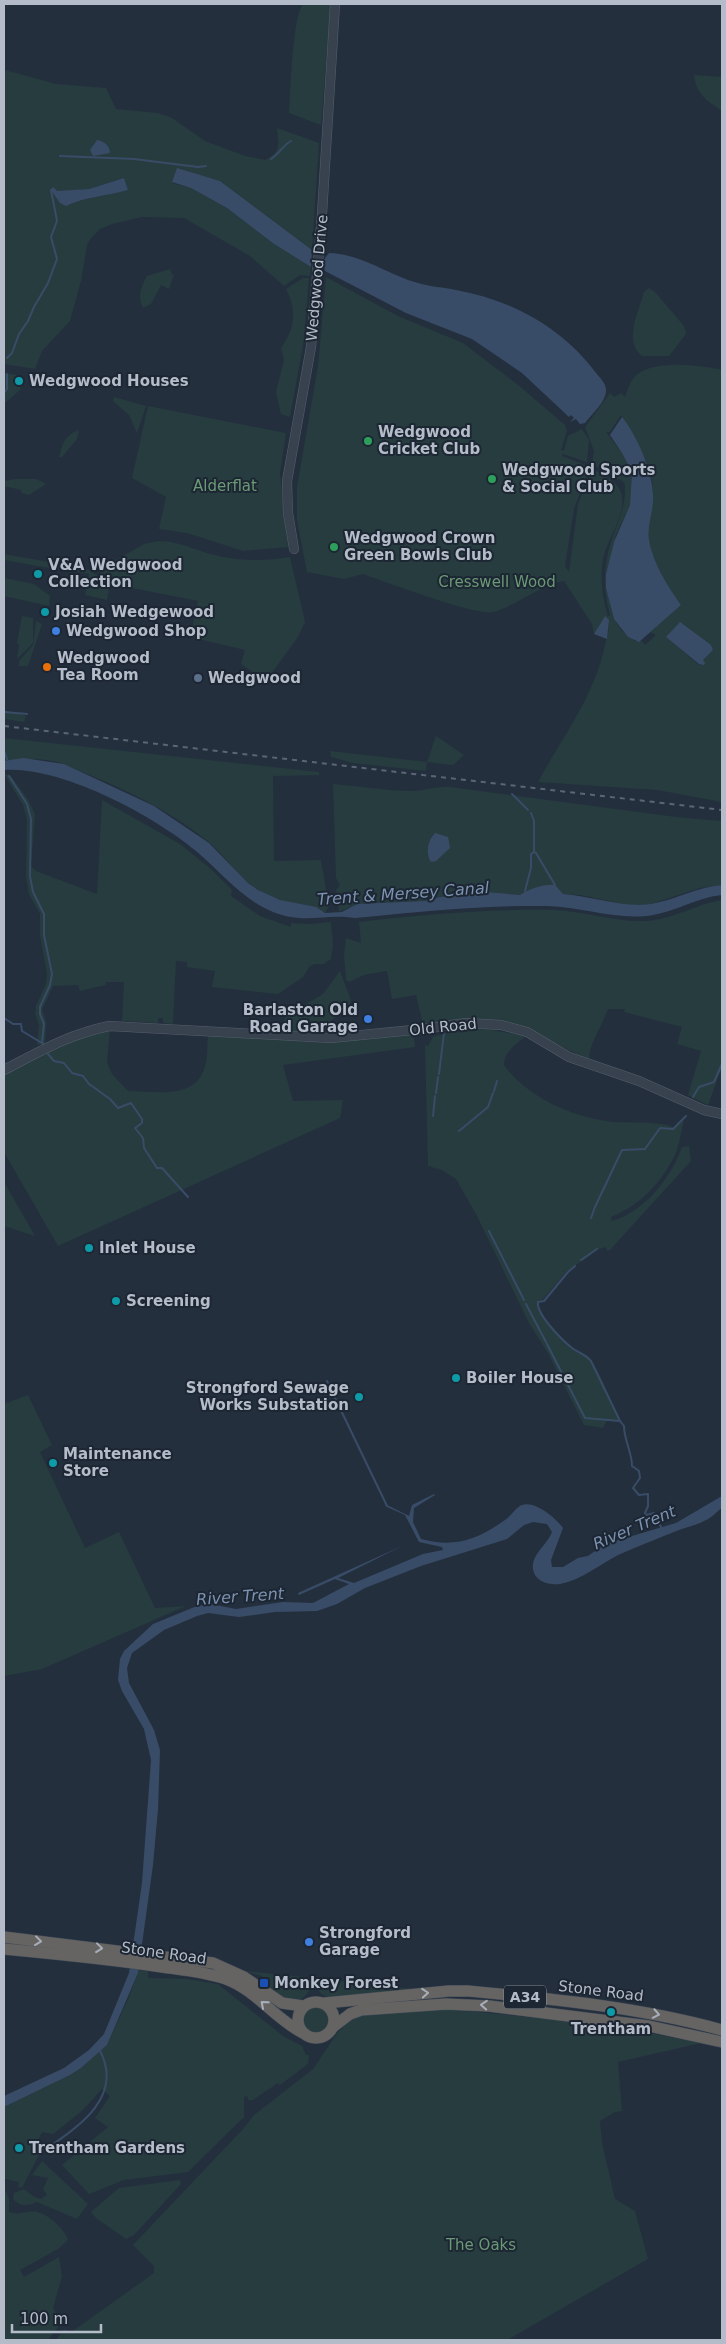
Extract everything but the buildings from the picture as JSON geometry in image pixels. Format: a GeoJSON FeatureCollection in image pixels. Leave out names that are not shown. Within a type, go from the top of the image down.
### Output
{"type":"FeatureCollection","features":[{"type":"Feature","properties":{"kind":"highway","name":"Stone Road"},"geometry":{"type":"LineString","coordinates":[[4,1937],[147,1959],[213,1963],[244,1976],[282,2003],[303,2006]]}},
{"type":"Feature","properties":{"kind":"highway","name":"Stone Road"},"geometry":{"type":"LineString","coordinates":[[4,1949],[124,1956]]}},
{"type":"Feature","properties":{"kind":"highway","name":"Stone Road"},"geometry":{"type":"LineString","coordinates":[[147,1959],[227,1980],[252,1994],[285,2022],[303,2033]]}},
{"type":"Feature","properties":{"kind":"highway","name":"Stone Road"},"geometry":{"type":"LineString","coordinates":[[325,2003],[449,1991],[468,1991],[614,2006],[722,2030]]}},
{"type":"Feature","properties":{"kind":"highway"},"geometry":{"type":"LineString","coordinates":[[312,2002],[325,2003],[333,2013],[333,2027],[328,2034],[320,2038],[311,2037],[303,2033],[298,2019],[303,2006],[312,2002]]}},
{"type":"Feature","properties":{"kind":"highway","name":"Stone Road"},"geometry":{"type":"LineString","coordinates":[[333,2027],[350,2014],[361,2010],[460,2004],[649,2026],[722,2042]]}},
{"type":"Feature","properties":{"kind":"street","name":"Wedgwood Drive"},"geometry":{"type":"LineString","coordinates":[[294,549],[288,513],[287,481],[312,347],[335,4]]}},
{"type":"Feature","properties":{"kind":"street","name":"Old Road"},"geometry":{"type":"LineString","coordinates":[[4,1070],[62,1039],[85,1031],[109,1026],[331,1038],[466,1023],[501,1025],[527,1032],[574,1059],[638,1081],[704,1110],[722,1114]]}},
{"type":"Feature","properties":{"kind":"green space"},"geometry":{"type":"Polygon","coordinates":[[[4,4],[5,70],[56,84],[106,88],[116,109],[158,113],[172,118],[205,141],[245,156],[265,160],[274,154],[278,147],[277,128],[319,143],[312,250],[220,181],[195,174],[172,183],[191,188],[227,208],[274,244],[311,267],[310,276],[300,275],[284,286],[250,256],[184,218],[142,217],[112,224],[100,229],[87,245],[81,281],[70,321],[42,351],[35,369],[4,364],[4,4]],[[124,178],[89,189],[68,191],[70,204],[128,190],[124,178]]]}},
{"type":"Feature","properties":{"kind":"green space"},"geometry":{"type":"Polygon","coordinates":[[[303,4],[331,4],[321,125],[289,113],[294,39],[299,12],[303,4]]]}},
{"type":"Feature","properties":{"kind":"green space"},"geometry":{"type":"Polygon","coordinates":[[[694,75],[722,77],[722,111],[700,92],[694,75]]]}},
{"type":"Feature","properties":{"kind":"green space"},"geometry":{"type":"Polygon","coordinates":[[[170,269],[172,274],[168,276],[174,274],[169,289],[161,285],[151,304],[143,308],[140,292],[147,276],[170,269]]]}},
{"type":"Feature","properties":{"kind":"green space","name":"Cresswell Wood"},"geometry":{"type":"Polygon","coordinates":[[[326,277],[398,316],[463,343],[517,384],[565,425],[567,431],[561,450],[564,451],[568,436],[582,429],[589,440],[587,462],[563,454],[562,456],[590,467],[574,509],[565,566],[569,572],[578,504],[592,469],[615,483],[620,490],[622,498],[620,516],[605,551],[602,566],[602,588],[608,616],[610,615],[606,597],[605,578],[606,560],[623,508],[625,485],[624,482],[592,464],[594,451],[585,427],[610,393],[614,397],[621,393],[625,397],[633,379],[640,372],[650,368],[675,365],[701,366],[722,370],[722,802],[657,790],[538,782],[586,699],[600,664],[608,630],[605,616],[594,634],[592,624],[564,581],[545,587],[502,609],[493,612],[483,612],[430,598],[363,574],[344,579],[307,572],[297,521],[297,487],[318,366],[326,277]],[[621,415],[610,432],[606,432],[622,453],[632,472],[630,505],[616,535],[606,574],[614,619],[622,631],[635,641],[641,640],[645,645],[656,635],[650,632],[681,605],[654,558],[648,528],[653,487],[650,472],[621,415]],[[666,637],[698,664],[704,665],[703,660],[713,650],[711,645],[666,637]]]}},
{"type":"Feature","properties":{"kind":"green space"},"geometry":{"type":"Polygon","coordinates":[[[303,278],[309,278],[304,340],[290,417],[281,414],[276,392],[284,360],[281,348],[292,327],[293,319],[292,304],[286,289],[303,278]]]}},
{"type":"Feature","properties":{"kind":"green space"},"geometry":{"type":"Polygon","coordinates":[[[649,288],[655,292],[684,326],[686,334],[669,356],[642,356],[636,350],[633,334],[634,326],[644,292],[649,288]]]}},
{"type":"Feature","properties":{"kind":"green space"},"geometry":{"type":"Polygon","coordinates":[[[4,373],[17,375],[16,383],[21,385],[20,390],[4,404],[4,373]]]}},
{"type":"Feature","properties":{"kind":"green space"},"geometry":{"type":"Polygon","coordinates":[[[114,397],[146,406],[137,433],[129,415],[113,401],[114,397]]]}},
{"type":"Feature","properties":{"kind":"green space","name":"Alderflat"},"geometry":{"type":"Polygon","coordinates":[[[148,406],[286,433],[280,473],[288,547],[243,551],[187,533],[159,529],[166,497],[132,478],[148,406]]]}},
{"type":"Feature","properties":{"kind":"green space"},"geometry":{"type":"Polygon","coordinates":[[[79,430],[77,439],[62,457],[59,457],[65,440],[70,434],[79,430]]]}},
{"type":"Feature","properties":{"kind":"green space"},"geometry":{"type":"Polygon","coordinates":[[[36,479],[46,484],[29,495],[22,493],[21,490],[4,486],[4,481],[36,479]]]}},
{"type":"Feature","properties":{"kind":"green space"},"geometry":{"type":"Polygon","coordinates":[[[159,541],[176,543],[215,555],[236,559],[269,560],[290,557],[305,622],[298,637],[266,681],[241,664],[245,650],[190,637],[198,601],[127,587],[90,567],[118,559],[144,544],[159,541]]]}},
{"type":"Feature","properties":{"kind":"green space"},"geometry":{"type":"Polygon","coordinates":[[[4,554],[72,566],[71,572],[4,560],[4,554]]]}},
{"type":"Feature","properties":{"kind":"green space"},"geometry":{"type":"Polygon","coordinates":[[[74,567],[87,569],[110,584],[107,600],[85,595],[89,574],[74,571],[74,567]]]}},
{"type":"Feature","properties":{"kind":"green space"},"geometry":{"type":"Polygon","coordinates":[[[4,578],[34,584],[50,596],[49,606],[4,596],[4,578]]]}},
{"type":"Feature","properties":{"kind":"green space"},"geometry":{"type":"Polygon","coordinates":[[[22,616],[33,618],[33,643],[17,659],[19,644],[17,643],[22,616]]]}},
{"type":"Feature","properties":{"kind":"green space"},"geometry":{"type":"Polygon","coordinates":[[[36,621],[42,624],[28,666],[19,666],[19,661],[33,645],[36,621]]]}},
{"type":"Feature","properties":{"kind":"green space"},"geometry":{"type":"Polygon","coordinates":[[[4,710],[26,716],[24,722],[4,719],[4,710]]]}},
{"type":"Feature","properties":{"kind":"green space"},"geometry":{"type":"Polygon","coordinates":[[[436,736],[464,755],[453,765],[427,762],[436,736]]]}},
{"type":"Feature","properties":{"kind":"green space"},"geometry":{"type":"Polygon","coordinates":[[[4,738],[319,772],[319,775],[273,776],[274,861],[321,860],[329,906],[325,913],[282,901],[265,894],[244,879],[211,844],[182,822],[134,795],[102,780],[53,761],[33,759],[4,761],[4,738]]]}},
{"type":"Feature","properties":{"kind":"green space"},"geometry":{"type":"Polygon","coordinates":[[[330,751],[427,762],[426,771],[353,763],[331,757],[330,751]]]}},
{"type":"Feature","properties":{"kind":"green space"},"geometry":{"type":"Polygon","coordinates":[[[4,774],[10,775],[27,798],[35,814],[31,866],[36,871],[97,894],[102,800],[180,844],[211,869],[232,890],[231,896],[260,916],[291,927],[291,923],[331,922],[333,946],[331,959],[324,964],[310,966],[303,977],[278,994],[212,987],[215,971],[187,967],[187,962],[176,961],[173,1024],[163,1023],[163,1018],[158,1018],[158,1023],[122,1021],[124,982],[106,982],[106,985],[80,991],[78,985],[53,986],[42,1010],[46,1021],[45,1044],[37,1045],[39,1025],[35,1014],[36,1006],[46,984],[47,974],[40,935],[40,914],[29,894],[26,876],[27,820],[23,805],[4,774]]]}},
{"type":"Feature","properties":{"kind":"green space"},"geometry":{"type":"Polygon","coordinates":[[[333,784],[402,791],[450,787],[676,817],[722,821],[722,885],[700,888],[651,904],[628,905],[580,895],[563,894],[552,885],[525,891],[520,895],[486,892],[440,897],[425,901],[357,904],[339,912],[336,890],[340,885],[336,878],[333,784]]]}},
{"type":"Feature","properties":{"kind":"green space"},"geometry":{"type":"Polygon","coordinates":[[[722,900],[722,1067],[708,1105],[688,1095],[701,1051],[677,1044],[682,1027],[624,1012],[625,1009],[608,1009],[594,1040],[589,1060],[533,1032],[460,1020],[423,1024],[416,995],[392,999],[387,971],[364,975],[349,982],[346,980],[344,955],[346,938],[361,943],[359,922],[505,910],[554,910],[622,920],[645,921],[665,918],[722,900]]]}},
{"type":"Feature","properties":{"kind":"green space"},"geometry":{"type":"Polygon","coordinates":[[[340,971],[351,1000],[346,1014],[331,1020],[325,1035],[279,1030],[287,1015],[323,994],[340,971]]]}},
{"type":"Feature","properties":{"kind":"green space"},"geometry":{"type":"Polygon","coordinates":[[[486,1029],[526,1036],[509,1052],[504,1065],[513,1077],[525,1087],[538,1096],[568,1111],[599,1120],[655,1123],[674,1128],[684,1119],[676,1152],[663,1176],[640,1200],[611,1217],[612,1221],[624,1217],[635,1210],[655,1192],[671,1170],[682,1147],[689,1146],[691,1161],[610,1250],[607,1251],[606,1247],[593,1251],[591,1255],[567,1271],[543,1299],[538,1302],[541,1314],[558,1335],[570,1346],[588,1356],[592,1361],[621,1421],[607,1420],[603,1428],[584,1425],[548,1353],[529,1323],[477,1216],[456,1179],[442,1170],[428,1166],[425,1045],[428,1046],[433,1037],[440,1035],[459,1031],[486,1029]]]}},
{"type":"Feature","properties":{"kind":"green space"},"geometry":{"type":"Polygon","coordinates":[[[110,1030],[107,1062],[112,1074],[128,1091],[173,1092],[193,1085],[200,1077],[205,1066],[208,1035],[409,1035],[414,1038],[415,1047],[283,1065],[293,1101],[343,1100],[340,1118],[58,1246],[4,1152],[4,1073],[61,1043],[110,1030]]]}},
{"type":"Feature","properties":{"kind":"green space"},"geometry":{"type":"Polygon","coordinates":[[[4,1182],[35,1236],[4,1226],[4,1182]]]}},
{"type":"Feature","properties":{"kind":"green space"},"geometry":{"type":"Polygon","coordinates":[[[28,1395],[52,1445],[40,1452],[85,1548],[119,1532],[155,1608],[186,1606],[42,1669],[4,1676],[4,1404],[28,1395]]]}},
{"type":"Feature","properties":{"kind":"green space"},"geometry":{"type":"Polygon","coordinates":[[[139,1970],[148,1971],[148,1978],[187,1979],[218,1984],[283,2036],[302,2046],[306,2055],[309,2055],[308,2064],[280,2085],[278,2083],[253,2100],[248,2100],[247,2096],[244,2097],[244,2117],[188,2172],[124,2180],[89,2194],[62,2165],[108,2127],[95,2118],[110,2096],[102,2089],[83,2110],[53,2134],[42,2132],[35,2148],[41,2151],[22,2188],[18,2187],[19,2182],[6,2179],[4,2181],[4,2107],[70,2075],[107,2045],[139,1970]]]}},
{"type":"Feature","properties":{"kind":"green space"},"geometry":{"type":"Polygon","coordinates":[[[244,1971],[304,1977],[310,1981],[310,1987],[306,1995],[299,2000],[280,1997],[267,1985],[267,1981],[262,1976],[244,1971]]]}},
{"type":"Feature","properties":{"kind":"green space"},"geometry":{"type":"Polygon","coordinates":[[[322,1979],[413,1989],[356,1997],[334,1997],[322,1995],[320,1992],[317,1985],[322,1979]]]}},
{"type":"Feature","properties":{"kind":"green space"},"geometry":{"type":"Polygon","coordinates":[[[316,2007],[325,2011],[329,2020],[325,2029],[316,2033],[307,2029],[303,2020],[307,2011],[316,2007]]]}},
{"type":"Feature","properties":{"kind":"green space","name":"The Oaks"},"geometry":{"type":"Polygon","coordinates":[[[451,2009],[614,2026],[701,2043],[618,2062],[622,2111],[615,2112],[600,2121],[602,2143],[615,2199],[635,2211],[648,2259],[507,2340],[56,2340],[64,2329],[70,2333],[154,2273],[154,2266],[133,2245],[254,2115],[313,2069],[338,2032],[355,2016],[451,2009]]]}},
{"type":"Feature","properties":{"kind":"green space"},"geometry":{"type":"Polygon","coordinates":[[[42,2161],[88,2204],[77,2219],[37,2202],[24,2205],[13,2199],[14,2193],[24,2189],[41,2199],[47,2195],[43,2189],[48,2178],[32,2175],[42,2161]]]}},
{"type":"Feature","properties":{"kind":"green space"},"geometry":{"type":"Polygon","coordinates":[[[180,2180],[181,2184],[134,2235],[126,2239],[96,2218],[91,2212],[119,2188],[180,2180]]]}},
{"type":"Feature","properties":{"kind":"green space"},"geometry":{"type":"Polygon","coordinates":[[[6,2191],[9,2199],[9,2212],[37,2212],[42,2214],[60,2227],[68,2240],[58,2249],[20,2270],[24,2277],[59,2257],[62,2276],[53,2308],[57,2316],[58,2327],[48,2340],[4,2340],[4,2192],[6,2191]]]}},
{"type":"Feature","properties":{"kind":"water"},"geometry":{"type":"Polygon","coordinates":[[[97,140],[106,144],[110,153],[93,156],[90,150],[97,140]]]}},
{"type":"Feature","properties":{"kind":"water"},"geometry":{"type":"Polygon","coordinates":[[[177,168],[220,181],[312,250],[311,267],[274,244],[227,208],[191,188],[172,182],[177,168]]]}},
{"type":"Feature","properties":{"kind":"water"},"geometry":{"type":"Polygon","coordinates":[[[124,178],[128,190],[66,206],[60,203],[51,190],[53,187],[57,191],[89,189],[124,178]]]}},
{"type":"Feature","properties":{"kind":"water"},"geometry":{"type":"Polygon","coordinates":[[[329,253],[353,257],[423,284],[456,290],[496,301],[534,318],[568,342],[582,357],[604,383],[606,392],[604,399],[585,423],[580,424],[576,419],[570,422],[574,418],[571,415],[569,417],[522,373],[472,339],[406,313],[325,271],[323,261],[329,253]]]}},
{"type":"Feature","properties":{"kind":"water"},"geometry":{"type":"Polygon","coordinates":[[[622,417],[634,435],[644,457],[651,481],[653,502],[649,540],[651,549],[662,574],[681,605],[639,642],[628,637],[614,619],[606,588],[606,574],[614,542],[630,505],[632,472],[610,435],[622,417]]]}},
{"type":"Feature","properties":{"kind":"water"},"geometry":{"type":"Polygon","coordinates":[[[605,616],[609,620],[607,639],[594,634],[605,616]]]}},
{"type":"Feature","properties":{"kind":"water"},"geometry":{"type":"Polygon","coordinates":[[[680,622],[711,645],[713,650],[703,660],[704,665],[699,664],[666,637],[680,622]]]}},
{"type":"Feature","properties":{"kind":"water"},"geometry":{"type":"Polygon","coordinates":[[[23,758],[64,764],[154,806],[209,843],[248,883],[258,890],[280,900],[316,907],[325,913],[342,912],[357,904],[425,901],[440,897],[486,892],[520,895],[546,885],[555,885],[563,894],[640,905],[669,900],[713,886],[722,885],[722,895],[704,898],[662,913],[640,916],[614,915],[561,907],[524,906],[427,911],[355,918],[295,918],[262,907],[242,893],[178,837],[131,808],[78,784],[52,776],[27,771],[4,770],[4,761],[23,758]]]}},
{"type":"Feature","properties":{"kind":"water"},"geometry":{"type":"Polygon","coordinates":[[[435,833],[448,837],[450,848],[436,861],[431,862],[428,855],[428,847],[435,833]]]}},
{"type":"Feature","properties":{"kind":"water"},"geometry":{"type":"Polygon","coordinates":[[[434,1494],[414,1508],[413,1522],[421,1539],[444,1543],[475,1537],[495,1527],[522,1505],[533,1505],[551,1515],[563,1528],[551,1560],[552,1567],[563,1567],[578,1558],[588,1556],[605,1544],[676,1523],[722,1496],[722,1508],[701,1522],[618,1555],[583,1576],[560,1584],[543,1582],[534,1573],[534,1559],[552,1532],[547,1524],[533,1522],[524,1525],[507,1539],[421,1566],[365,1588],[337,1604],[317,1611],[275,1612],[239,1617],[208,1613],[164,1630],[132,1653],[127,1668],[129,1683],[154,1730],[160,1750],[158,1809],[153,1865],[138,1973],[107,2045],[70,2075],[4,2107],[4,2096],[64,2068],[89,2050],[104,2034],[129,1973],[142,1883],[151,1760],[144,1729],[122,1691],[118,1680],[120,1659],[124,1651],[153,1624],[197,1606],[210,1604],[236,1609],[283,1602],[313,1603],[349,1584],[335,1579],[299,1595],[298,1593],[402,1546],[338,1578],[354,1583],[423,1554],[443,1550],[442,1547],[419,1542],[405,1515],[387,1507],[387,1505],[409,1516],[412,1505],[434,1494]]]}},
{"type":"Feature","properties":{"kind":"waterway"},"geometry":{"type":"LineString","coordinates":[[271,159],[291,141]]}},
{"type":"Feature","properties":{"kind":"waterway"},"geometry":{"type":"LineString","coordinates":[[60,156],[134,159],[198,167],[206,166]]}},
{"type":"Feature","properties":{"kind":"waterway"},"geometry":{"type":"LineString","coordinates":[[7,358],[12,353],[19,334],[48,283],[57,259],[51,237],[57,221],[51,190]]}},
{"type":"Feature","properties":{"kind":"waterway"},"geometry":{"type":"LineString","coordinates":[[4,393],[7,389],[7,374]]}},
{"type":"Feature","properties":{"kind":"waterway"},"geometry":{"type":"LineString","coordinates":[[4,712],[27,714]]}},
{"type":"Feature","properties":{"kind":"waterway"},"geometry":{"type":"LineString","coordinates":[[4,751],[7,759]]}},
{"type":"Feature","properties":{"kind":"waterway"},"geometry":{"type":"LineString","coordinates":[[9,776],[27,804],[31,819],[30,876],[33,892],[44,914],[44,935],[52,974],[50,985],[40,1007],[40,1014],[44,1024],[42,1042],[44,1045]]}},
{"type":"Feature","properties":{"kind":"waterway"},"geometry":{"type":"LineString","coordinates":[[512,794],[528,810]]}},
{"type":"Feature","properties":{"kind":"waterway"},"geometry":{"type":"LineString","coordinates":[[531,813],[534,821],[534,852],[555,885]]}},
{"type":"Feature","properties":{"kind":"waterway"},"geometry":{"type":"LineString","coordinates":[[525,891],[531,868],[531,854],[534,852]]}},
{"type":"Feature","properties":{"kind":"waterway"},"geometry":{"type":"LineString","coordinates":[[4,1018],[13,1024],[21,1024],[22,1031],[42,1043]]}},
{"type":"Feature","properties":{"kind":"waterway"},"geometry":{"type":"LineString","coordinates":[[439,1074],[444,1033]]}},
{"type":"Feature","properties":{"kind":"waterway"},"geometry":{"type":"LineString","coordinates":[[48,1054],[54,1061],[64,1063],[72,1073],[83,1076],[89,1084],[110,1099],[118,1108],[131,1103],[142,1119],[142,1123],[135,1128],[143,1138],[144,1148],[157,1168],[162,1168],[188,1197]]}},
{"type":"Feature","properties":{"kind":"waterway"},"geometry":{"type":"LineString","coordinates":[[693,1097],[699,1087],[714,1082],[722,1064]]}},
{"type":"Feature","properties":{"kind":"waterway"},"geometry":{"type":"LineString","coordinates":[[436,1093],[438,1077]]}},
{"type":"Feature","properties":{"kind":"waterway"},"geometry":{"type":"LineString","coordinates":[[494,1091],[497,1081]]}},
{"type":"Feature","properties":{"kind":"waterway"},"geometry":{"type":"LineString","coordinates":[[459,1131],[488,1107],[493,1093]]}},
{"type":"Feature","properties":{"kind":"waterway"},"geometry":{"type":"LineString","coordinates":[[433,1116],[435,1096]]}},
{"type":"Feature","properties":{"kind":"waterway"},"geometry":{"type":"LineString","coordinates":[[591,1218],[622,1150],[645,1149],[660,1128],[673,1129],[686,1116]]}},
{"type":"Feature","properties":{"kind":"waterway"},"geometry":{"type":"LineString","coordinates":[[489,1231],[524,1300]]}},
{"type":"Feature","properties":{"kind":"waterway"},"geometry":{"type":"LineString","coordinates":[[581,1260],[597,1249]]}},
{"type":"Feature","properties":{"kind":"waterway"},"geometry":{"type":"LineString","coordinates":[[575,1266],[544,1301],[538,1302],[538,1307],[545,1320],[562,1339],[591,1361],[620,1421]]}},
{"type":"Feature","properties":{"kind":"waterway"},"geometry":{"type":"LineString","coordinates":[[526,1304],[546,1342]]}},
{"type":"Feature","properties":{"kind":"waterway","name":"River Trent"},"geometry":{"type":"LineString","coordinates":[[547,1344],[585,1418],[620,1421],[624,1426],[632,1466],[639,1471],[640,1478],[633,1488],[639,1495],[648,1494],[648,1506],[645,1513],[646,1515],[654,1513],[662,1529]]}},
{"type":"Feature","properties":{"kind":"waterway"},"geometry":{"type":"LineString","coordinates":[[327,1381],[333,1394]]}},
{"type":"Feature","properties":{"kind":"waterway"},"geometry":{"type":"LineString","coordinates":[[335,1398],[387,1506]]}},
{"type":"Feature","properties":{"kind":"waterway"},"geometry":{"type":"LineString","coordinates":[[44,2150],[84,2120],[103,2095],[106,2081],[106,2066],[99,2049]]}},
{"type":"Feature","properties":{"kind":"railway"},"geometry":{"type":"LineString","coordinates":[[4,726],[722,810]]}},
{"type":"Feature","properties":{"kind":"place","name":"Wedgwood Houses"},"geometry":{"type":"Point","coordinates":[19,381]}},
{"type":"Feature","properties":{"kind":"place","name":"Wedgwood Cricket Club"},"geometry":{"type":"Point","coordinates":[368,441]}},
{"type":"Feature","properties":{"kind":"place","name":"Wedgwood Sports & Social Club"},"geometry":{"type":"Point","coordinates":[492,479]}},
{"type":"Feature","properties":{"kind":"place","name":"Wedgwood Crown Green Bowls Club"},"geometry":{"type":"Point","coordinates":[334,547]}},
{"type":"Feature","properties":{"kind":"place","name":"V&A Wedgwood Collection"},"geometry":{"type":"Point","coordinates":[38,574]}},
{"type":"Feature","properties":{"kind":"place","name":"Josiah Wedgewood"},"geometry":{"type":"Point","coordinates":[45,612]}},
{"type":"Feature","properties":{"kind":"place","name":"Wedgwood Shop"},"geometry":{"type":"Point","coordinates":[56,631]}},
{"type":"Feature","properties":{"kind":"place","name":"Wedgwood Tea Room"},"geometry":{"type":"Point","coordinates":[47,667]}},
{"type":"Feature","properties":{"kind":"place","name":"Wedgwood"},"geometry":{"type":"Point","coordinates":[198,678]}},
{"type":"Feature","properties":{"kind":"place","name":"Barlaston Old Road Garage"},"geometry":{"type":"Point","coordinates":[368,1019]}},
{"type":"Feature","properties":{"kind":"place","name":"Inlet House"},"geometry":{"type":"Point","coordinates":[89,1248]}},
{"type":"Feature","properties":{"kind":"place","name":"Screening"},"geometry":{"type":"Point","coordinates":[116,1301]}},
{"type":"Feature","properties":{"kind":"place","name":"Boiler House"},"geometry":{"type":"Point","coordinates":[456,1378]}},
{"type":"Feature","properties":{"kind":"place","name":"Strongford Sewage Works Substation"},"geometry":{"type":"Point","coordinates":[359,1397]}},
{"type":"Feature","properties":{"kind":"place","name":"Maintenance Store"},"geometry":{"type":"Point","coordinates":[53,1463]}},
{"type":"Feature","properties":{"kind":"place","name":"Strongford Garage"},"geometry":{"type":"Point","coordinates":[309,1942]}},
{"type":"Feature","properties":{"kind":"place","name":"Monkey Forest"},"geometry":{"type":"Point","coordinates":[264,1983]}},
{"type":"Feature","properties":{"kind":"place","name":"Trentham"},"geometry":{"type":"Point","coordinates":[611,2012]}},
{"type":"Feature","properties":{"kind":"place","name":"Trentham Gardens"},"geometry":{"type":"Point","coordinates":[19,2148]}},
{"type":"Feature","properties":{"kind":"water label","name":"Trent & Mersey Canal"},"geometry":{"type":"Point","coordinates":[403,893]}}]}
